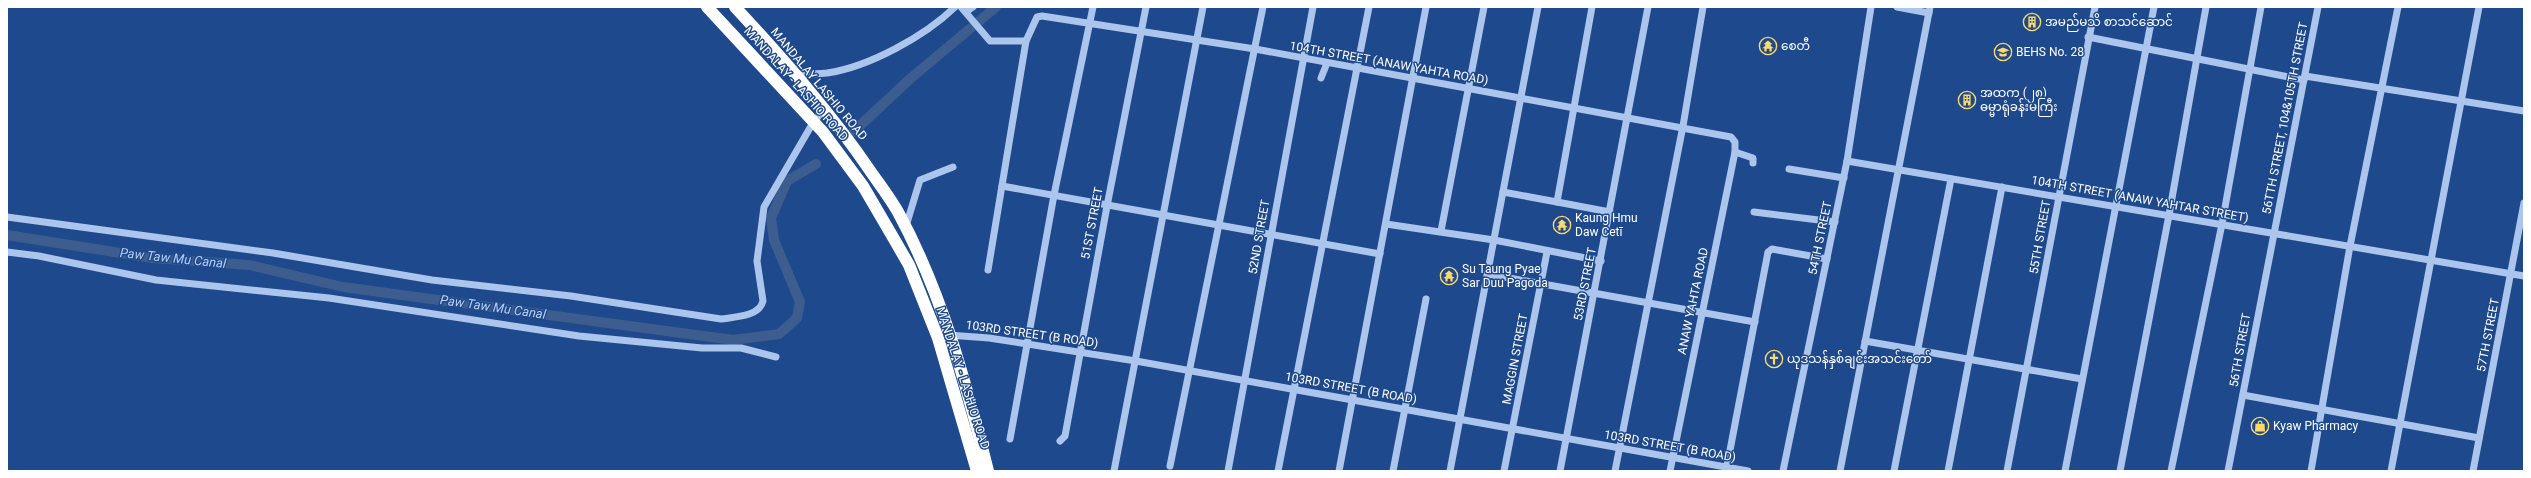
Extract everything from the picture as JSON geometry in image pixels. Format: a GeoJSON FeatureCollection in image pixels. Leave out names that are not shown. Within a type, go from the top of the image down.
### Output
{"type":"FeatureCollection","features":[{"type":"Feature","properties":{"kind":"highway","name":"MANDALAY - LASHIO ROAD"},"geometry":{"type":"LineString","coordinates":[[707,7],[814,122],[863,186],[894,239],[909,265],[944,336],[977,471]]}},
{"type":"Feature","properties":{"kind":"highway","name":"MANDALAY LASHIO ROAD"},"geometry":{"type":"LineString","coordinates":[[735,7],[796,74],[825,109],[848,138],[898,211],[922,260],[944,336],[965,384],[988,471]]}},
{"type":"Feature","properties":{"kind":"street"},"geometry":{"type":"LineString","coordinates":[[796,74],[828,73],[895,50],[941,21],[954,7]]}},
{"type":"Feature","properties":{"kind":"street"},"geometry":{"type":"LineString","coordinates":[[973,7],[964,10],[986,39],[994,42],[1026,41],[988,270]]}},
{"type":"Feature","properties":{"kind":"street"},"geometry":{"type":"LineString","coordinates":[[1010,439],[1029,344],[1054,196],[1094,7]]}},
{"type":"Feature","properties":{"kind":"street","name":"51ST STREET"},"geometry":{"type":"LineString","coordinates":[[1060,441],[1065,436],[1106,206],[1146,7]]}},
{"type":"Feature","properties":{"kind":"street"},"geometry":{"type":"LineString","coordinates":[[1114,471],[1203,7]]}},
{"type":"Feature","properties":{"kind":"street"},"geometry":{"type":"LineString","coordinates":[[1170,466],[1263,7]]}},
{"type":"Feature","properties":{"kind":"street","name":"52ND STREET"},"geometry":{"type":"LineString","coordinates":[[1228,471],[1313,7]]}},
{"type":"Feature","properties":{"kind":"street"},"geometry":{"type":"LineString","coordinates":[[1278,471],[1369,7]]}},
{"type":"Feature","properties":{"kind":"street"},"geometry":{"type":"LineString","coordinates":[[1339,471],[1426,7]]}},
{"type":"Feature","properties":{"kind":"street"},"geometry":{"type":"LineString","coordinates":[[1441,232],[1484,7]]}},
{"type":"Feature","properties":{"kind":"street"},"geometry":{"type":"LineString","coordinates":[[1450,471],[1538,7]]}},
{"type":"Feature","properties":{"kind":"street"},"geometry":{"type":"LineString","coordinates":[[1557,202],[1572,108],[1592,7]]}},
{"type":"Feature","properties":{"kind":"street","name":"53RD STREET"},"geometry":{"type":"LineString","coordinates":[[1560,471],[1648,7]]}},
{"type":"Feature","properties":{"kind":"street"},"geometry":{"type":"LineString","coordinates":[[1615,471],[1647,302],[1683,126],[1703,7]]}},
{"type":"Feature","properties":{"kind":"street","name":"54TH STREET"},"geometry":{"type":"LineString","coordinates":[[1783,471],[1848,161],[1871,7]]}},
{"type":"Feature","properties":{"kind":"street"},"geometry":{"type":"LineString","coordinates":[[1840,471],[1929,10],[1897,7]]}},
{"type":"Feature","properties":{"kind":"street","name":"55TH STREET"},"geometry":{"type":"LineString","coordinates":[[2007,471],[2088,37],[2095,7]]}},
{"type":"Feature","properties":{"kind":"street"},"geometry":{"type":"LineString","coordinates":[[2065,471],[2114,206],[2154,7]]}},
{"type":"Feature","properties":{"kind":"street"},"geometry":{"type":"LineString","coordinates":[[2120,471],[2169,215],[2206,7]]}},
{"type":"Feature","properties":{"kind":"street"},"geometry":{"type":"LineString","coordinates":[[2171,471],[2222,224],[2261,7]]}},
{"type":"Feature","properties":{"kind":"street","name":"56TTH STREET, 104&105TH STREET"},"geometry":{"type":"LineString","coordinates":[[2273,233],[2318,7]]}},
{"type":"Feature","properties":{"kind":"street"},"geometry":{"type":"LineString","coordinates":[[2310,471],[2350,246],[2398,7]]}},
{"type":"Feature","properties":{"kind":"street"},"geometry":{"type":"LineString","coordinates":[[2391,471],[2479,7]]}},
{"type":"Feature","properties":{"kind":"street","name":"104TH STREET (ANAW YAHTA ROAD)"},"geometry":{"type":"LineString","coordinates":[[1026,41],[1037,18],[1042,16],[1090,22],[1255,49],[1627,118],[1683,126],[1731,137]]}},
{"type":"Feature","properties":{"kind":"street"},"geometry":{"type":"LineString","coordinates":[[2088,37],[2304,78],[2524,111]]}},
{"type":"Feature","properties":{"kind":"street"},"geometry":{"type":"LineString","coordinates":[[1321,78],[1327,63]]}},
{"type":"Feature","properties":{"kind":"street"},"geometry":{"type":"LineString","coordinates":[[7,217],[273,253],[432,280],[571,296],[721,319],[738,317],[752,313],[762,306],[764,298],[757,261],[764,207],[814,122],[825,109]]}},
{"type":"Feature","properties":{"kind":"street","name":"ANAW YAHTA ROAD"},"geometry":{"type":"LineString","coordinates":[[1670,471],[1734,152],[1735,139],[1731,137]]}},
{"type":"Feature","properties":{"kind":"street"},"geometry":{"type":"LineString","coordinates":[[1734,152],[1753,158],[1753,163]]}},
{"type":"Feature","properties":{"kind":"street","name":"104TH STREET (ANAW YAHTAR STREET)"},"geometry":{"type":"LineString","coordinates":[[1848,161],[2524,276]]}},
{"type":"Feature","properties":{"kind":"street"},"geometry":{"type":"LineString","coordinates":[[905,227],[920,180],[953,167]]}},
{"type":"Feature","properties":{"kind":"street"},"geometry":{"type":"LineString","coordinates":[[1789,169],[1844,178]]}},
{"type":"Feature","properties":{"kind":"street"},"geometry":{"type":"LineString","coordinates":[[1894,471],[1951,179]]}},
{"type":"Feature","properties":{"kind":"street"},"geometry":{"type":"LineString","coordinates":[[1002,186],[1106,206],[1218,224],[1380,254]]}},
{"type":"Feature","properties":{"kind":"street"},"geometry":{"type":"LineString","coordinates":[[1948,471],[2002,187]]}},
{"type":"Feature","properties":{"kind":"street"},"geometry":{"type":"LineString","coordinates":[[1503,192],[1610,212]]}},
{"type":"Feature","properties":{"kind":"street","name":"57TH STREET"},"geometry":{"type":"LineString","coordinates":[[2473,471],[2524,203]]}},
{"type":"Feature","properties":{"kind":"street"},"geometry":{"type":"LineString","coordinates":[[1754,212],[1835,222]]}},
{"type":"Feature","properties":{"kind":"street"},"geometry":{"type":"LineString","coordinates":[[1386,224],[1494,240],[1547,252],[1601,261]]}},
{"type":"Feature","properties":{"kind":"street","name":"56TH STREET"},"geometry":{"type":"LineString","coordinates":[[2228,471],[2273,233]]}},
{"type":"Feature","properties":{"kind":"street"},"geometry":{"type":"LineString","coordinates":[[1727,469],[1769,250],[1827,259]]}},
{"type":"Feature","properties":{"kind":"street"},"geometry":{"type":"LineString","coordinates":[[7,252],[39,256],[156,280],[329,298],[579,336],[702,348],[741,348],[776,357]]}},
{"type":"Feature","properties":{"kind":"street","name":"MAGGIN STREET"},"geometry":{"type":"LineString","coordinates":[[1504,471],[1547,252]]}},
{"type":"Feature","properties":{"kind":"street"},"geometry":{"type":"LineString","coordinates":[[1487,274],[1755,322]]}},
{"type":"Feature","properties":{"kind":"street"},"geometry":{"type":"LineString","coordinates":[[1394,471],[1426,299]]}},
{"type":"Feature","properties":{"kind":"street","name":"103RD STREET (B ROAD)"},"geometry":{"type":"LineString","coordinates":[[944,336],[1029,344],[1079,351],[1244,379],[1352,400],[1620,447],[1727,469],[1748,471]]}},
{"type":"Feature","properties":{"kind":"street"},"geometry":{"type":"LineString","coordinates":[[1865,341],[1969,361],[2027,369],[2082,379]]}},
{"type":"Feature","properties":{"kind":"street"},"geometry":{"type":"LineString","coordinates":[[2243,395],[2479,438]]}},
{"type":"Feature","properties":{"kind":"waterway"},"geometry":{"type":"LineString","coordinates":[[853,132],[911,78],[996,7]]}},
{"type":"Feature","properties":{"kind":"waterway","name":"Paw Taw Mu Canal"},"geometry":{"type":"LineString","coordinates":[[7,235],[152,258],[249,265],[343,287],[733,340],[779,334],[797,318],[800,302],[774,240],[771,218],[787,181],[816,164]]}},
{"type":"Feature","properties":{"kind":"place","name":"အမည်မသိ စာသင်ဆောင်"},"geometry":{"type":"Point","coordinates":[2032,22]}},
{"type":"Feature","properties":{"kind":"place","name":"စေတီ"},"geometry":{"type":"Point","coordinates":[1768,46]}},
{"type":"Feature","properties":{"kind":"place","name":"BEHS No. 28"},"geometry":{"type":"Point","coordinates":[2003,52]}},
{"type":"Feature","properties":{"kind":"place","name":"အထက (၂၈) ဓမ္မာရုံခန်းမကြီး"},"geometry":{"type":"Point","coordinates":[1967,100]}},
{"type":"Feature","properties":{"kind":"place","name":"Kaung Hmu Daw Cetī"},"geometry":{"type":"Point","coordinates":[1562,225]}},
{"type":"Feature","properties":{"kind":"place","name":"Su Taung Pyae Sar Duu Pagoda"},"geometry":{"type":"Point","coordinates":[1449,276]}},
{"type":"Feature","properties":{"kind":"place","name":"ယုဒသန်နှစ်ချင်းအသင်းတော်"},"geometry":{"type":"Point","coordinates":[1774,359]}},
{"type":"Feature","properties":{"kind":"place","name":"Kyaw Pharmacy"},"geometry":{"type":"Point","coordinates":[2260,426]}}]}
